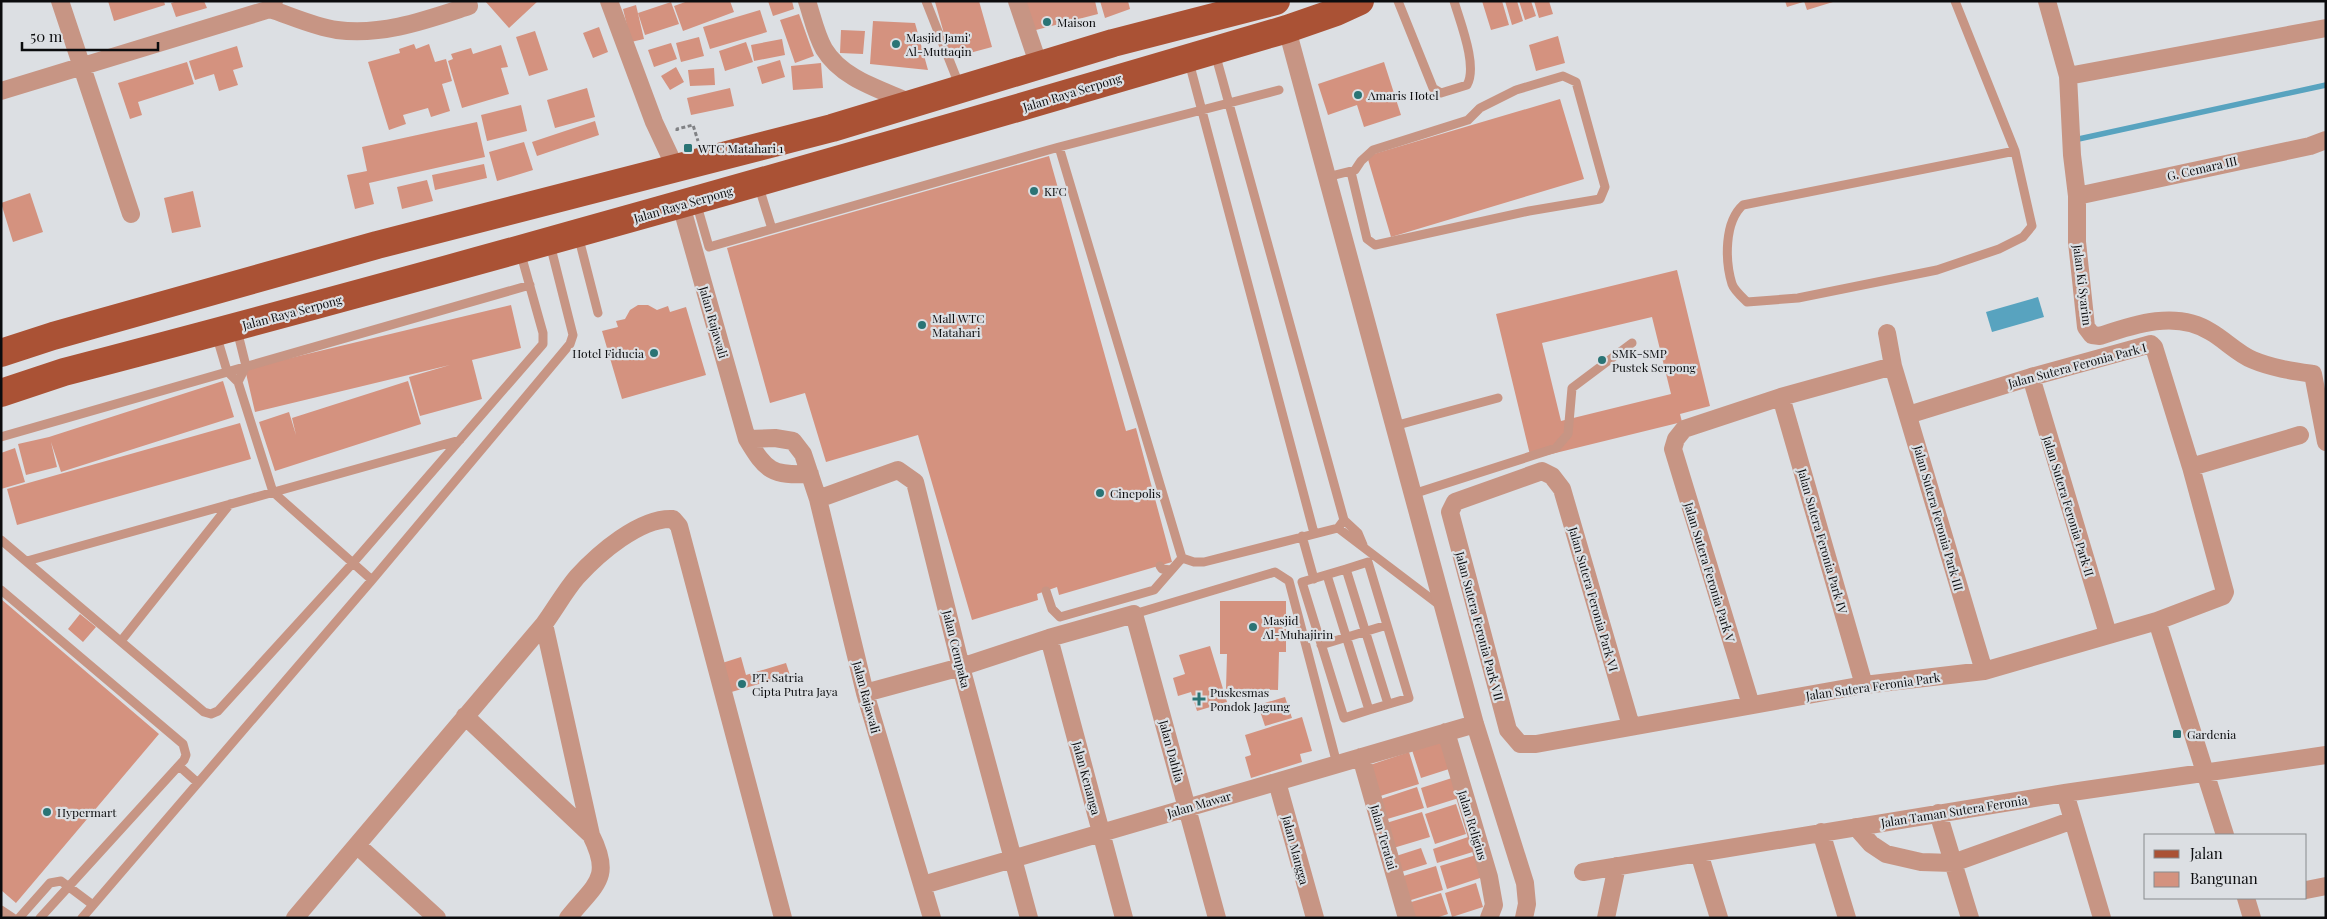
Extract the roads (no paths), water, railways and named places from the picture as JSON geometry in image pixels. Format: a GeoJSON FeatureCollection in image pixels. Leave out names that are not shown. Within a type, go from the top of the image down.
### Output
{"type":"FeatureCollection","features":[{"type":"Feature","properties":{"kind":"main road"},"geometry":{"type":"LineString","coordinates":[[1,353],[53,336],[321,262],[832,128],[911,103],[1149,34],[1229,7],[1276,1]]}},
{"type":"Feature","properties":{"kind":"main road","name":"Jalan Raya Serpong"},"geometry":{"type":"LineString","coordinates":[[1,393],[64,372],[520,250],[979,120],[1287,29],[1336,12],[1360,1]]}},
{"type":"Feature","properties":{"kind":"main road"},"geometry":{"type":"LineString","coordinates":[[1149,34],[1157,66]]}},
{"type":"Feature","properties":{"kind":"main road"},"geometry":{"type":"LineString","coordinates":[[321,262],[331,302]]}},
{"type":"Feature","properties":{"kind":"street"},"geometry":{"type":"LineString","coordinates":[[60,1],[131,214]]}},
{"type":"Feature","properties":{"kind":"street"},"geometry":{"type":"LineString","coordinates":[[609,1],[654,122],[676,169]]}},
{"type":"Feature","properties":{"kind":"street"},"geometry":{"type":"LineString","coordinates":[[807,1],[823,47],[837,67],[848,75],[911,103]]}},
{"type":"Feature","properties":{"kind":"street"},"geometry":{"type":"LineString","coordinates":[[1017,1],[1039,66]]}},
{"type":"Feature","properties":{"kind":"street","name":"Jalan Ki Syarim"},"geometry":{"type":"LineString","coordinates":[[2047,1],[2068,76],[2072,156],[2078,196],[2077,242],[2086,327],[2092,335],[2100,336],[2160,319],[2186,323],[2209,330],[2251,359],[2280,368],[2313,374],[2326,442]]}},
{"type":"Feature","properties":{"kind":"street"},"geometry":{"type":"LineString","coordinates":[[1,91],[272,5],[336,30],[379,31],[410,25],[469,6]]}},
{"type":"Feature","properties":{"kind":"street"},"geometry":{"type":"LineString","coordinates":[[2068,76],[2326,28]]}},
{"type":"Feature","properties":{"kind":"street"},"geometry":{"type":"LineString","coordinates":[[1287,29],[1475,724],[1524,883],[1527,904],[1524,918]]}},
{"type":"Feature","properties":{"kind":"street","name":"G. Cemara III"},"geometry":{"type":"LineString","coordinates":[[2078,196],[2310,146],[2326,140]]}},
{"type":"Feature","properties":{"kind":"street","name":"Jalan Rajawali"},"geometry":{"type":"LineString","coordinates":[[688,202],[747,439],[759,460],[772,470],[786,475],[810,474]]}},
{"type":"Feature","properties":{"kind":"street","name":"Jalan Sutera Feronia Park III"},"geometry":{"type":"LineString","coordinates":[[1887,334],[1893,366],[1984,671]]}},
{"type":"Feature","properties":{"kind":"street","name":"Jalan Sutera Feronia Park I"},"geometry":{"type":"LineString","coordinates":[[1908,415],[2031,377],[2151,344],[2154,347],[2191,467],[2225,592]]}},
{"type":"Feature","properties":{"kind":"street"},"geometry":{"type":"LineString","coordinates":[[1781,397],[1893,366]]}},
{"type":"Feature","properties":{"kind":"street","name":"Jalan Sutera Feronia Park II"},"geometry":{"type":"LineString","coordinates":[[2031,377],[2108,634]]}},
{"type":"Feature","properties":{"kind":"street","name":"Jalan Sutera Feronia Park V"},"geometry":{"type":"LineString","coordinates":[[1751,705],[1673,448],[1676,439],[1684,429],[1781,397]]}},
{"type":"Feature","properties":{"kind":"street","name":"Jalan Sutera Feronia Park IV"},"geometry":{"type":"LineString","coordinates":[[1781,397],[1864,685]]}},
{"type":"Feature","properties":{"kind":"street"},"geometry":{"type":"LineString","coordinates":[[2191,467],[2300,435]]}},
{"type":"Feature","properties":{"kind":"street","name":"Jalan Rajawali"},"geometry":{"type":"LineString","coordinates":[[747,439],[775,438],[793,441],[802,454],[810,474],[818,499],[865,692],[932,918]]}},
{"type":"Feature","properties":{"kind":"street","name":"Jalan Cempaka"},"geometry":{"type":"LineString","coordinates":[[818,499],[898,470],[915,482],[961,667],[1030,918]]}},
{"type":"Feature","properties":{"kind":"street","name":"Jalan Sutera Feronia Park VII"},"geometry":{"type":"LineString","coordinates":[[1513,738],[1508,730],[1450,512],[1456,502],[1467,497],[1542,471],[1552,476]]}},
{"type":"Feature","properties":{"kind":"street","name":"Jalan Sutera Feronia Park VI"},"geometry":{"type":"LineString","coordinates":[[1552,476],[1562,489],[1631,726]]}},
{"type":"Feature","properties":{"kind":"street"},"geometry":{"type":"LineString","coordinates":[[295,918],[358,846],[544,624],[577,577],[614,543],[645,525],[668,519],[677,522],[783,918]]}},
{"type":"Feature","properties":{"kind":"street","name":"Jalan Sutera Feronia Park"},"geometry":{"type":"LineString","coordinates":[[1513,738],[1520,744],[1536,744],[1864,685],[1984,671],[2157,621],[2222,596],[2225,592]]}},
{"type":"Feature","properties":{"kind":"street"},"geometry":{"type":"LineString","coordinates":[[865,692],[961,667],[1049,638],[1134,614]]}},
{"type":"Feature","properties":{"kind":"street","name":"Jalan Dahlia"},"geometry":{"type":"LineString","coordinates":[[1134,614],[1217,918]]}},
{"type":"Feature","properties":{"kind":"street"},"geometry":{"type":"LineString","coordinates":[[2157,621],[2204,774],[2225,834]]}},
{"type":"Feature","properties":{"kind":"street"},"geometry":{"type":"LineString","coordinates":[[544,624],[591,835],[602,861],[601,876],[568,918]]}},
{"type":"Feature","properties":{"kind":"street","name":"Jalan Kenanga"},"geometry":{"type":"LineString","coordinates":[[1049,638],[1124,918]]}},
{"type":"Feature","properties":{"kind":"street"},"geometry":{"type":"LineString","coordinates":[[465,716],[591,835]]}},
{"type":"Feature","properties":{"kind":"street","name":"Jalan Mawar"},"geometry":{"type":"LineString","coordinates":[[923,885],[1013,857],[1475,724]]}},
{"type":"Feature","properties":{"kind":"street","name":"Jalan Religius"},"geometry":{"type":"LineString","coordinates":[[1446,732],[1489,877],[1494,905],[1489,918]]}},
{"type":"Feature","properties":{"kind":"street","name":"Jalan Taman Sutera Feronia"},"geometry":{"type":"LineString","coordinates":[[1582,872],[1938,813],[2326,755]]}},
{"type":"Feature","properties":{"kind":"street","name":"Jalan Teratai"},"geometry":{"type":"LineString","coordinates":[[1361,757],[1407,918]]}},
{"type":"Feature","properties":{"kind":"street","name":"Jalan Mangga"},"geometry":{"type":"LineString","coordinates":[[1277,782],[1315,918]]}},
{"type":"Feature","properties":{"kind":"street"},"geometry":{"type":"LineString","coordinates":[[2066,793],[2102,918]]}},
{"type":"Feature","properties":{"kind":"street"},"geometry":{"type":"LineString","coordinates":[[1938,813],[1970,918]]}},
{"type":"Feature","properties":{"kind":"street"},"geometry":{"type":"LineString","coordinates":[[1856,827],[1871,844],[1886,854],[1921,862],[1953,864],[2073,820]]}},
{"type":"Feature","properties":{"kind":"street"},"geometry":{"type":"LineString","coordinates":[[1821,832],[1847,918]]}},
{"type":"Feature","properties":{"kind":"street"},"geometry":{"type":"LineString","coordinates":[[358,846],[437,918]]}},
{"type":"Feature","properties":{"kind":"street"},"geometry":{"type":"LineString","coordinates":[[1699,853],[1719,918]]}},
{"type":"Feature","properties":{"kind":"street"},"geometry":{"type":"LineString","coordinates":[[1606,918],[1617,866]]}},
{"type":"Feature","properties":{"kind":"street"},"geometry":{"type":"LineString","coordinates":[[2307,890],[2326,886]]}},
{"type":"Feature","properties":{"kind":"street"},"geometry":{"type":"LineString","coordinates":[[2251,899],[2252,918]]}},
{"type":"Feature","properties":{"kind":"lane"},"geometry":{"type":"LineString","coordinates":[[926,1],[961,89]]}},
{"type":"Feature","properties":{"kind":"lane"},"geometry":{"type":"LineString","coordinates":[[1398,1],[1433,88],[1441,93],[1466,85],[1471,78],[1470,62],[1454,1]]}},
{"type":"Feature","properties":{"kind":"lane"},"geometry":{"type":"LineString","coordinates":[[1955,1],[2015,152],[2032,226],[2023,237],[1999,249],[1937,270],[1798,298],[1747,302],[1732,286],[1727,256],[1732,221],[1736,211],[1743,205],[2015,152]]}},
{"type":"Feature","properties":{"kind":"lane"},"geometry":{"type":"LineString","coordinates":[[1214,50],[1344,520],[1358,533],[1363,545]]}},
{"type":"Feature","properties":{"kind":"lane"},"geometry":{"type":"LineString","coordinates":[[1188,58],[1200,111],[1314,532]]}},
{"type":"Feature","properties":{"kind":"lane"},"geometry":{"type":"LineString","coordinates":[[1327,177],[1351,172],[1373,150],[1468,120],[1480,108],[1516,90],[1563,76],[1576,82],[1605,187],[1600,199],[1529,212],[1376,245],[1367,238],[1351,172]]}},
{"type":"Feature","properties":{"kind":"lane"},"geometry":{"type":"LineString","coordinates":[[688,202],[709,247],[1059,147],[1279,90]]}},
{"type":"Feature","properties":{"kind":"lane"},"geometry":{"type":"LineString","coordinates":[[1059,147],[1182,558]]}},
{"type":"Feature","properties":{"kind":"lane"},"geometry":{"type":"LineString","coordinates":[[758,183],[772,229]]}},
{"type":"Feature","properties":{"kind":"lane"},"geometry":{"type":"LineString","coordinates":[[578,234],[598,313]]}},
{"type":"Feature","properties":{"kind":"lane"},"geometry":{"type":"LineString","coordinates":[[82,918],[372,580],[573,340],[549,242]]}},
{"type":"Feature","properties":{"kind":"lane"},"geometry":{"type":"LineString","coordinates":[[1,540],[204,712],[211,714],[218,711],[352,564],[543,344],[543,333],[520,250]]}},
{"type":"Feature","properties":{"kind":"lane"},"geometry":{"type":"LineString","coordinates":[[1,437],[530,285]]}},
{"type":"Feature","properties":{"kind":"lane"},"geometry":{"type":"LineString","coordinates":[[226,330],[227,372],[238,382],[273,492],[372,580]]}},
{"type":"Feature","properties":{"kind":"lane"},"geometry":{"type":"LineString","coordinates":[[226,330],[246,366]]}},
{"type":"Feature","properties":{"kind":"lane"},"geometry":{"type":"LineString","coordinates":[[1413,494],[1556,448],[1568,434],[1572,388],[1632,343]]}},
{"type":"Feature","properties":{"kind":"lane"},"geometry":{"type":"LineString","coordinates":[[238,382],[246,366]]}},
{"type":"Feature","properties":{"kind":"lane"},"geometry":{"type":"LineString","coordinates":[[1394,426],[1498,398]]}},
{"type":"Feature","properties":{"kind":"lane"},"geometry":{"type":"LineString","coordinates":[[27,561],[460,440]]}},
{"type":"Feature","properties":{"kind":"lane"},"geometry":{"type":"LineString","coordinates":[[121,641],[230,504]]}},
{"type":"Feature","properties":{"kind":"lane"},"geometry":{"type":"LineString","coordinates":[[1182,558],[1194,562],[1204,562],[1314,532],[1338,528],[1344,520]]}},
{"type":"Feature","properties":{"kind":"lane"},"geometry":{"type":"LineString","coordinates":[[1338,528],[1351,540],[1363,545],[1444,609]]}},
{"type":"Feature","properties":{"kind":"lane"},"geometry":{"type":"LineString","coordinates":[[1302,536],[1314,579]]}},
{"type":"Feature","properties":{"kind":"lane"},"geometry":{"type":"LineString","coordinates":[[1046,591],[1052,609],[1060,617],[1154,590],[1182,558]]}},
{"type":"Feature","properties":{"kind":"lane"},"geometry":{"type":"LineString","coordinates":[[1368,562],[1409,698],[1344,718],[1302,582],[1314,579],[1368,562]]}},
{"type":"Feature","properties":{"kind":"lane"},"geometry":{"type":"LineString","coordinates":[[1160,566],[1162,569],[1171,570]]}},
{"type":"Feature","properties":{"kind":"lane"},"geometry":{"type":"LineString","coordinates":[[1346,569],[1388,704]]}},
{"type":"Feature","properties":{"kind":"lane"},"geometry":{"type":"LineString","coordinates":[[1134,614],[1275,572],[1282,575],[1289,581],[1336,764]]}},
{"type":"Feature","properties":{"kind":"lane"},"geometry":{"type":"LineString","coordinates":[[1327,575],[1369,710]]}},
{"type":"Feature","properties":{"kind":"lane"},"geometry":{"type":"LineString","coordinates":[[1,590],[183,744],[186,755],[179,766],[40,918]]}},
{"type":"Feature","properties":{"kind":"lane"},"geometry":{"type":"LineString","coordinates":[[1322,645],[1387,625]]}},
{"type":"Feature","properties":{"kind":"lane"},"geometry":{"type":"LineString","coordinates":[[179,766],[198,783]]}},
{"type":"Feature","properties":{"kind":"lane"},"geometry":{"type":"LineString","coordinates":[[19,918],[53,881],[61,881],[93,905]]}},
{"type":"Feature","properties":{"kind":"lane"},"geometry":{"type":"LineString","coordinates":[[1,910],[13,918]]}},
{"type":"Feature","properties":{"kind":"water"},"geometry":{"type":"Polygon","coordinates":[[[2038,297],[2044,317],[1992,332],[1986,312],[2038,297]]]}},
{"type":"Feature","properties":{"kind":"waterway"},"geometry":{"type":"LineString","coordinates":[[2074,140],[2326,85]]}},
{"type":"Feature","properties":{"kind":"place","name":"Maison"},"geometry":{"type":"Point","coordinates":[1047,22]}},
{"type":"Feature","properties":{"kind":"place","name":"Masjid Jami' Al-Muttaqin"},"geometry":{"type":"Point","coordinates":[896,44]}},
{"type":"Feature","properties":{"kind":"place","name":"Amaris Hotel"},"geometry":{"type":"Point","coordinates":[1358,95]}},
{"type":"Feature","properties":{"kind":"place","name":"WTC Matahari 1"},"geometry":{"type":"Point","coordinates":[688,148]}},
{"type":"Feature","properties":{"kind":"place","name":"KFC"},"geometry":{"type":"Point","coordinates":[1034,191]}},
{"type":"Feature","properties":{"kind":"place","name":"Mall WTC Matahari"},"geometry":{"type":"Point","coordinates":[922,325]}},
{"type":"Feature","properties":{"kind":"place","name":"Hotel Fiducia"},"geometry":{"type":"Point","coordinates":[654,353]}},
{"type":"Feature","properties":{"kind":"place","name":"SMK-SMP Pustek Serpong"},"geometry":{"type":"Point","coordinates":[1602,360]}},
{"type":"Feature","properties":{"kind":"place","name":"Cinepolis"},"geometry":{"type":"Point","coordinates":[1100,493]}},
{"type":"Feature","properties":{"kind":"place","name":"Masjid Al-Muhajirin"},"geometry":{"type":"Point","coordinates":[1253,627]}},
{"type":"Feature","properties":{"kind":"place","name":"PT. Satria Cipta Putra Jaya"},"geometry":{"type":"Point","coordinates":[742,684]}},
{"type":"Feature","properties":{"kind":"place","name":"Puskesmas Pondok Jagung"},"geometry":{"type":"Point","coordinates":[1199,699]}},
{"type":"Feature","properties":{"kind":"place","name":"Gardenia"},"geometry":{"type":"Point","coordinates":[2177,734]}},
{"type":"Feature","properties":{"kind":"place","name":"Hypermart"},"geometry":{"type":"Point","coordinates":[47,812]}}]}
